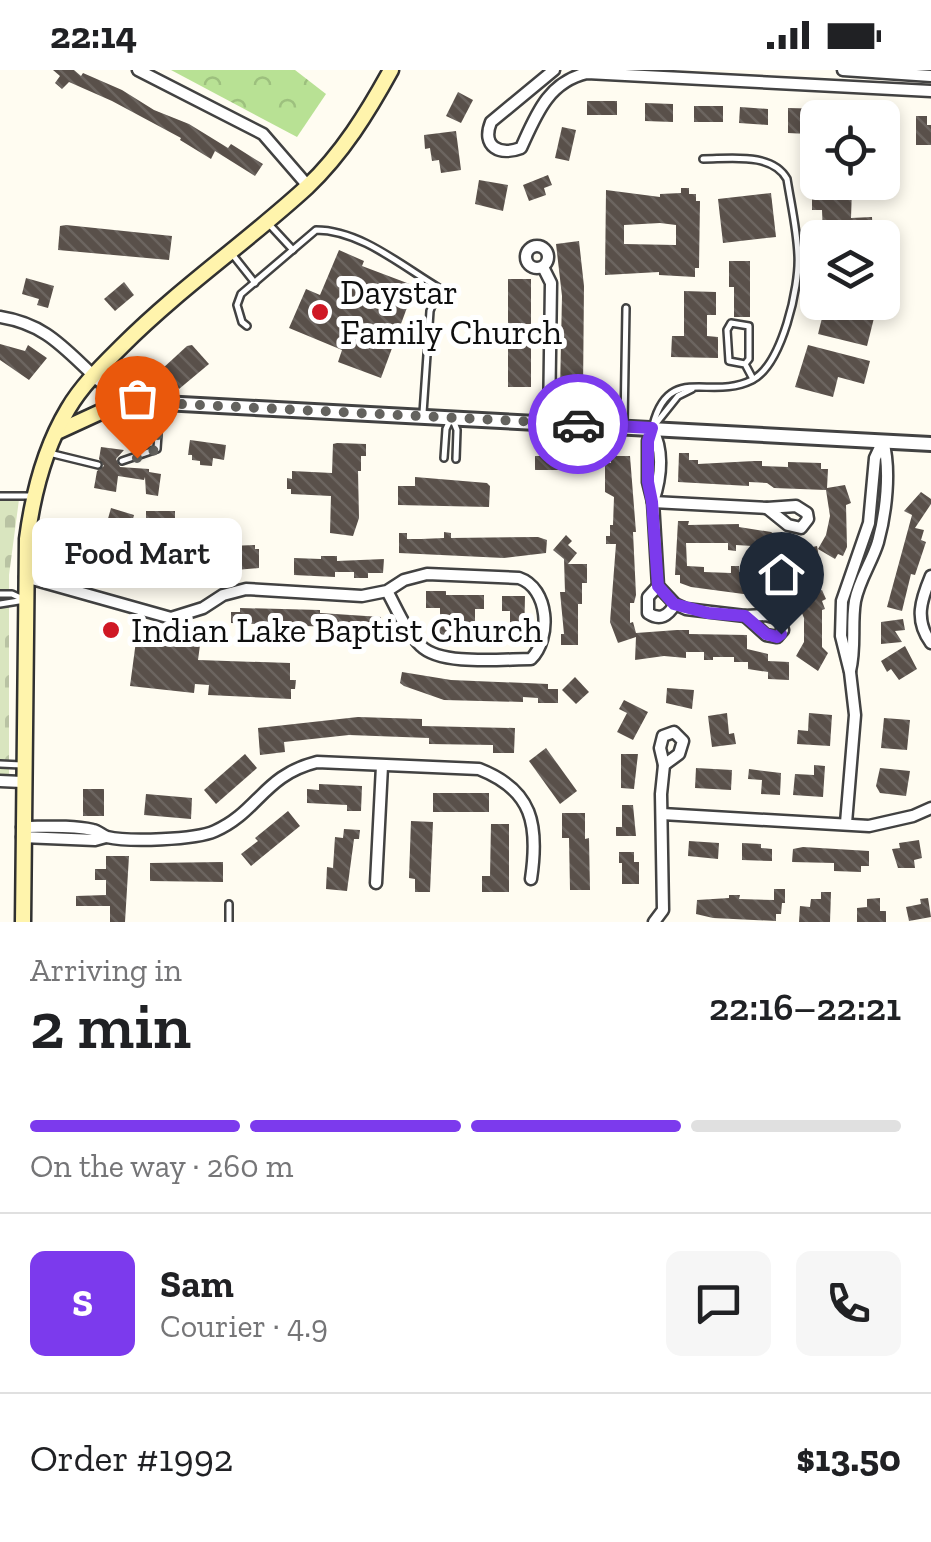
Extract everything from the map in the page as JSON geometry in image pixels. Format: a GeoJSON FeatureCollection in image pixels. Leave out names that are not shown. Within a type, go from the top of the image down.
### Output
{"type":"FeatureCollection","features":[{"type":"Feature","properties":{"kind":"main road"},"geometry":{"type":"LineString","coordinates":[[23,922],[25,576],[33,496],[46,452],[68,408],[93,375],[146,322],[308,186],[360,122],[391,70]]}},
{"type":"Feature","properties":{"kind":"main road"},"geometry":{"type":"LineString","coordinates":[[56,432],[106,409],[144,402]]}},
{"type":"Feature","properties":{"kind":"street"},"geometry":{"type":"LineString","coordinates":[[138,70],[264,134],[308,186]]}},
{"type":"Feature","properties":{"kind":"street"},"geometry":{"type":"LineString","coordinates":[[554,70],[490,122],[486,132],[489,144],[498,151],[521,148],[540,104],[565,74],[681,73],[931,90]]}},
{"type":"Feature","properties":{"kind":"street"},"geometry":{"type":"LineString","coordinates":[[821,70],[821,84]]}},
{"type":"Feature","properties":{"kind":"street"},"geometry":{"type":"LineString","coordinates":[[843,70],[931,76]]}},
{"type":"Feature","properties":{"kind":"street"},"geometry":{"type":"LineString","coordinates":[[544,266],[551,283],[548,422]]}},
{"type":"Feature","properties":{"kind":"street"},"geometry":{"type":"LineString","coordinates":[[0,317],[48,332],[118,394],[144,402],[931,444]]}},
{"type":"Feature","properties":{"kind":"street"},"geometry":{"type":"LineString","coordinates":[[652,428],[648,441],[648,482],[658,586],[674,604],[708,613],[745,616]]}},
{"type":"Feature","properties":{"kind":"street"},"geometry":{"type":"LineString","coordinates":[[846,824],[855,716],[850,672],[855,651],[856,596],[878,542],[887,461],[883,441]]}},
{"type":"Feature","properties":{"kind":"street"},"geometry":{"type":"LineString","coordinates":[[652,502],[768,508]]}},
{"type":"Feature","properties":{"kind":"street"},"geometry":{"type":"LineString","coordinates":[[25,576],[171,618],[192,612],[223,595],[246,590],[362,596],[387,592],[404,580],[427,574],[519,578],[531,582],[539,592],[543,615],[540,650],[531,659],[484,660],[428,652],[418,644],[387,592]]}},
{"type":"Feature","properties":{"kind":"street"},"geometry":{"type":"LineString","coordinates":[[931,576],[920,618],[931,643]]}},
{"type":"Feature","properties":{"kind":"street"},"geometry":{"type":"LineString","coordinates":[[658,586],[648,597],[648,612],[659,618],[674,604]]}},
{"type":"Feature","properties":{"kind":"street"},"geometry":{"type":"LineString","coordinates":[[22,832],[94,830],[106,836],[191,838],[233,821],[275,781],[294,768],[317,762],[479,769],[501,778],[519,794],[530,814],[536,836],[532,879]]}},
{"type":"Feature","properties":{"kind":"street"},"geometry":{"type":"LineString","coordinates":[[654,922],[665,916],[664,765]]}},
{"type":"Feature","properties":{"kind":"street"},"geometry":{"type":"LineString","coordinates":[[376,883],[382,766]]}},
{"type":"Feature","properties":{"kind":"street"},"geometry":{"type":"LineString","coordinates":[[0,782],[22,782]]}},
{"type":"Feature","properties":{"kind":"street"},"geometry":{"type":"LineString","coordinates":[[662,814],[880,825],[931,808]]}},
{"type":"Feature","properties":{"kind":"lane"},"geometry":{"type":"LineString","coordinates":[[652,428],[678,396],[695,388],[754,379],[769,368],[797,280],[798,256],[787,179],[782,169],[771,163],[703,159]]}},
{"type":"Feature","properties":{"kind":"lane"},"geometry":{"type":"LineString","coordinates":[[266,220],[293,250]]}},
{"type":"Feature","properties":{"kind":"lane"},"geometry":{"type":"LineString","coordinates":[[247,326],[236,305],[242,294],[316,230],[336,230],[438,288],[430,311],[422,416]]}},
{"type":"Feature","properties":{"kind":"lane"},"geometry":{"type":"LineString","coordinates":[[230,252],[255,283]]}},
{"type":"Feature","properties":{"kind":"lane"},"geometry":{"type":"LineString","coordinates":[[624,426],[626,308]]}},
{"type":"Feature","properties":{"kind":"lane"},"geometry":{"type":"LineString","coordinates":[[746,364],[728,362],[727,330],[732,323],[749,326],[746,364],[754,379]]}},
{"type":"Feature","properties":{"kind":"lane"},"geometry":{"type":"LineString","coordinates":[[122,461],[157,449],[160,403]]}},
{"type":"Feature","properties":{"kind":"lane"},"geometry":{"type":"LineString","coordinates":[[444,458],[446,429],[452,417]]}},
{"type":"Feature","properties":{"kind":"lane"},"geometry":{"type":"LineString","coordinates":[[452,417],[457,430],[456,458]]}},
{"type":"Feature","properties":{"kind":"lane"},"geometry":{"type":"LineString","coordinates":[[46,452],[98,465]]}},
{"type":"Feature","properties":{"kind":"lane"},"geometry":{"type":"LineString","coordinates":[[0,496],[33,496]]}},
{"type":"Feature","properties":{"kind":"lane"},"geometry":{"type":"LineString","coordinates":[[0,594],[25,600]]}},
{"type":"Feature","properties":{"kind":"lane"},"geometry":{"type":"LineString","coordinates":[[0,604],[25,600]]}},
{"type":"Feature","properties":{"kind":"lane"},"geometry":{"type":"LineString","coordinates":[[0,764],[22,765]]}},
{"type":"Feature","properties":{"kind":"lane"},"geometry":{"type":"LineString","coordinates":[[229,904],[229,922]]}},
{"type":"Feature","properties":{"kind":"green space"},"geometry":{"type":"Polygon","coordinates":[[[171,70],[295,70],[326,94],[297,137],[171,70]]]}},
{"type":"Feature","properties":{"kind":"green space"},"geometry":{"type":"Polygon","coordinates":[[[0,491],[20,492],[9,575],[9,775],[0,775],[0,491]]]}},
{"type":"Feature","properties":{"kind":"building"},"geometry":{"type":"Polygon","coordinates":[[[53,70],[74,70],[122,90],[263,164],[255,176],[215,151],[211,159],[112,101],[69,82],[62,89],[55,83],[60,76],[53,70]]]}},
{"type":"Feature","properties":{"kind":"building"},"geometry":{"type":"Polygon","coordinates":[[[458,92],[473,100],[461,123],[446,116],[458,92]]]}},
{"type":"Feature","properties":{"kind":"building"},"geometry":{"type":"Polygon","coordinates":[[[587,101],[617,101],[617,115],[587,115],[587,101]]]}},
{"type":"Feature","properties":{"kind":"building"},"geometry":{"type":"Polygon","coordinates":[[[645,103],[673,104],[673,122],[645,121],[645,103]]]}},
{"type":"Feature","properties":{"kind":"building"},"geometry":{"type":"Polygon","coordinates":[[[694,106],[723,106],[723,122],[694,122],[694,106]]]}},
{"type":"Feature","properties":{"kind":"building"},"geometry":{"type":"Polygon","coordinates":[[[740,107],[768,109],[768,125],[739,123],[740,107]]]}},
{"type":"Feature","properties":{"kind":"building"},"geometry":{"type":"Polygon","coordinates":[[[788,108],[800,108],[800,134],[788,133],[788,108]]]}},
{"type":"Feature","properties":{"kind":"building"},"geometry":{"type":"Polygon","coordinates":[[[916,116],[927,116],[931,145],[916,145],[916,116]]]}},
{"type":"Feature","properties":{"kind":"building"},"geometry":{"type":"Polygon","coordinates":[[[562,127],[576,130],[569,161],[555,158],[562,127]]]}},
{"type":"Feature","properties":{"kind":"building"},"geometry":{"type":"Polygon","coordinates":[[[456,131],[461,170],[441,173],[439,160],[432,161],[430,148],[425,149],[424,135],[456,131]]]}},
{"type":"Feature","properties":{"kind":"building"},"geometry":{"type":"Polygon","coordinates":[[[548,175],[552,185],[544,188],[546,195],[529,201],[523,185],[548,175]]]}},
{"type":"Feature","properties":{"kind":"building"},"geometry":{"type":"Polygon","coordinates":[[[479,180],[508,185],[503,211],[475,204],[479,180]]]}},
{"type":"Feature","properties":{"kind":"building"},"geometry":{"type":"Polygon","coordinates":[[[681,188],[689,188],[689,194],[696,194],[696,201],[700,201],[699,268],[695,268],[695,277],[659,272],[605,275],[606,190],[660,197],[681,193],[681,188]],[[624,225],[624,244],[676,245],[676,225],[624,225]]]}},
{"type":"Feature","properties":{"kind":"building"},"geometry":{"type":"Polygon","coordinates":[[[771,193],[776,237],[723,243],[718,199],[771,193]]]}},
{"type":"Feature","properties":{"kind":"building"},"geometry":{"type":"Polygon","coordinates":[[[812,200],[852,200],[851,218],[872,220],[822,220],[822,210],[812,210],[812,200]]]}},
{"type":"Feature","properties":{"kind":"building"},"geometry":{"type":"Polygon","coordinates":[[[60,226],[172,236],[169,260],[58,250],[60,226]]]}},
{"type":"Feature","properties":{"kind":"building"},"geometry":{"type":"Polygon","coordinates":[[[579,241],[584,286],[583,391],[560,391],[562,296],[556,244],[579,241]]]}},
{"type":"Feature","properties":{"kind":"building"},"geometry":{"type":"Polygon","coordinates":[[[339,250],[364,261],[362,266],[415,286],[381,378],[338,362],[342,350],[289,328],[306,289],[320,295],[339,250]]]}},
{"type":"Feature","properties":{"kind":"building"},"geometry":{"type":"Polygon","coordinates":[[[729,261],[750,261],[750,317],[734,317],[729,261]]]}},
{"type":"Feature","properties":{"kind":"building"},"geometry":{"type":"Polygon","coordinates":[[[26,278],[54,286],[48,308],[37,305],[39,299],[22,294],[26,278]]]}},
{"type":"Feature","properties":{"kind":"building"},"geometry":{"type":"Polygon","coordinates":[[[508,279],[531,279],[531,324],[508,324],[508,279]]]}},
{"type":"Feature","properties":{"kind":"building"},"geometry":{"type":"Polygon","coordinates":[[[124,282],[134,295],[115,311],[104,299],[124,282]]]}},
{"type":"Feature","properties":{"kind":"building"},"geometry":{"type":"Polygon","coordinates":[[[684,291],[716,292],[716,315],[707,315],[707,336],[718,337],[718,358],[671,357],[672,336],[684,336],[684,291]]]}},
{"type":"Feature","properties":{"kind":"building"},"geometry":{"type":"Polygon","coordinates":[[[822,320],[874,320],[867,346],[818,334],[822,320]]]}},
{"type":"Feature","properties":{"kind":"building"},"geometry":{"type":"Polygon","coordinates":[[[508,342],[531,342],[531,387],[508,387],[508,342]]]}},
{"type":"Feature","properties":{"kind":"building"},"geometry":{"type":"Polygon","coordinates":[[[0,344],[25,351],[28,345],[47,358],[29,380],[0,360],[0,344]]]}},
{"type":"Feature","properties":{"kind":"building"},"geometry":{"type":"Polygon","coordinates":[[[192,345],[209,364],[179,389],[162,369],[192,345]]]}},
{"type":"Feature","properties":{"kind":"building"},"geometry":{"type":"Polygon","coordinates":[[[808,345],[870,361],[864,384],[838,377],[833,397],[795,387],[808,345]]]}},
{"type":"Feature","properties":{"kind":"building"},"geometry":{"type":"Polygon","coordinates":[[[190,440],[226,445],[224,460],[213,458],[212,466],[200,465],[200,461],[188,455],[190,440]]]}},
{"type":"Feature","properties":{"kind":"building"},"geometry":{"type":"Polygon","coordinates":[[[333,444],[366,444],[366,456],[361,456],[358,471],[359,518],[353,536],[330,533],[331,496],[291,494],[291,489],[287,489],[292,471],[332,473],[333,444]]]}},
{"type":"Feature","properties":{"kind":"building"},"geometry":{"type":"Polygon","coordinates":[[[101,447],[124,450],[116,459],[120,467],[161,474],[158,496],[146,494],[145,477],[144,480],[118,476],[116,492],[94,488],[97,471],[104,466],[99,459],[101,447]]]}},
{"type":"Feature","properties":{"kind":"building"},"geometry":{"type":"Polygon","coordinates":[[[679,453],[689,453],[689,460],[698,460],[698,464],[762,461],[762,466],[788,467],[788,462],[821,463],[821,469],[828,469],[827,488],[845,485],[851,503],[846,505],[847,547],[843,556],[838,554],[835,559],[818,549],[830,516],[826,490],[774,488],[767,483],[749,482],[749,486],[678,482],[679,453]]]}},
{"type":"Feature","properties":{"kind":"building"},"geometry":{"type":"Polygon","coordinates":[[[535,456],[570,456],[570,470],[535,470],[535,456]]]}},
{"type":"Feature","properties":{"kind":"building"},"geometry":{"type":"Polygon","coordinates":[[[611,456],[630,456],[636,595],[634,603],[630,603],[630,623],[633,622],[636,633],[689,630],[689,634],[747,635],[747,649],[768,654],[768,661],[789,662],[789,680],[768,679],[768,672],[748,669],[748,662],[734,662],[734,657],[704,660],[704,652],[686,652],[686,658],[635,660],[636,637],[618,643],[610,622],[616,544],[606,544],[613,525],[614,497],[605,492],[605,463],[611,463],[611,456]]]}},
{"type":"Feature","properties":{"kind":"building"},"geometry":{"type":"Polygon","coordinates":[[[415,477],[487,483],[489,507],[398,505],[398,486],[415,486],[415,477]]]}},
{"type":"Feature","properties":{"kind":"building"},"geometry":{"type":"Polygon","coordinates":[[[921,492],[931,499],[931,504],[915,528],[924,530],[921,540],[926,542],[915,575],[911,574],[902,611],[887,607],[912,515],[904,511],[921,492]]]}},
{"type":"Feature","properties":{"kind":"building"},"geometry":{"type":"Polygon","coordinates":[[[111,508],[134,515],[127,542],[142,547],[136,568],[121,563],[116,579],[93,572],[111,508]]]}},
{"type":"Feature","properties":{"kind":"building"},"geometry":{"type":"Polygon","coordinates":[[[146,511],[175,511],[175,528],[146,528],[146,511]]]}},
{"type":"Feature","properties":{"kind":"building"},"geometry":{"type":"Polygon","coordinates":[[[678,521],[689,521],[688,525],[739,524],[771,532],[776,535],[775,542],[785,542],[786,546],[817,546],[821,569],[802,573],[800,565],[782,565],[782,561],[776,561],[776,550],[736,545],[736,551],[728,550],[728,543],[686,543],[687,566],[704,567],[704,572],[731,573],[731,566],[739,566],[739,572],[749,575],[796,581],[796,601],[691,587],[680,583],[680,575],[675,575],[678,521]]]}},
{"type":"Feature","properties":{"kind":"building"},"geometry":{"type":"Polygon","coordinates":[[[444,532],[451,533],[451,538],[538,537],[547,540],[546,553],[504,558],[399,553],[399,533],[407,533],[407,539],[421,539],[444,538],[444,532]]]}},
{"type":"Feature","properties":{"kind":"building"},"geometry":{"type":"Polygon","coordinates":[[[566,535],[572,541],[568,545],[577,553],[568,564],[587,564],[587,583],[582,583],[582,604],[578,604],[578,645],[561,645],[564,559],[553,550],[566,535]]]}},
{"type":"Feature","properties":{"kind":"building"},"geometry":{"type":"Polygon","coordinates":[[[220,542],[229,542],[229,546],[255,545],[259,549],[259,568],[200,573],[200,583],[182,583],[182,556],[220,551],[220,542]]]}},
{"type":"Feature","properties":{"kind":"building"},"geometry":{"type":"Polygon","coordinates":[[[337,556],[337,561],[384,559],[383,573],[368,573],[368,578],[354,578],[354,572],[335,572],[335,577],[294,575],[294,558],[337,556]]]}},
{"type":"Feature","properties":{"kind":"building"},"geometry":{"type":"Polygon","coordinates":[[[822,590],[826,599],[822,601],[822,647],[828,653],[818,671],[796,656],[804,642],[804,618],[796,599],[822,590]]]}},
{"type":"Feature","properties":{"kind":"building"},"geometry":{"type":"Polygon","coordinates":[[[426,591],[484,595],[484,609],[475,609],[475,625],[493,627],[510,627],[510,611],[502,611],[502,596],[525,596],[524,643],[441,639],[441,635],[433,635],[433,623],[440,623],[440,608],[426,608],[426,591]]]}},
{"type":"Feature","properties":{"kind":"building"},"geometry":{"type":"Polygon","coordinates":[[[240,608],[320,610],[381,617],[380,631],[331,633],[331,627],[231,623],[231,612],[240,612],[240,608]]]}},
{"type":"Feature","properties":{"kind":"building"},"geometry":{"type":"Polygon","coordinates":[[[903,619],[905,630],[895,631],[902,642],[881,644],[881,622],[903,619]]]}},
{"type":"Feature","properties":{"kind":"building"},"geometry":{"type":"Polygon","coordinates":[[[136,641],[200,645],[198,660],[290,663],[290,680],[296,680],[295,689],[291,689],[291,699],[208,695],[209,685],[195,684],[194,693],[130,686],[136,641]]]}},
{"type":"Feature","properties":{"kind":"building"},"geometry":{"type":"Polygon","coordinates":[[[905,646],[917,669],[899,680],[891,669],[887,672],[881,661],[905,646]]]}},
{"type":"Feature","properties":{"kind":"building"},"geometry":{"type":"Polygon","coordinates":[[[402,672],[451,680],[548,684],[548,689],[558,689],[558,703],[538,703],[538,698],[523,697],[523,702],[444,700],[404,686],[400,683],[402,672]]]}},
{"type":"Feature","properties":{"kind":"building"},"geometry":{"type":"Polygon","coordinates":[[[575,677],[589,692],[576,704],[562,690],[575,677]]]}},
{"type":"Feature","properties":{"kind":"building"},"geometry":{"type":"Polygon","coordinates":[[[667,688],[694,690],[692,709],[666,703],[667,688]]]}},
{"type":"Feature","properties":{"kind":"building"},"geometry":{"type":"Polygon","coordinates":[[[624,700],[648,712],[633,740],[617,732],[627,713],[619,709],[624,700]]]}},
{"type":"Feature","properties":{"kind":"building"},"geometry":{"type":"Polygon","coordinates":[[[727,713],[729,734],[734,733],[736,744],[712,747],[708,716],[727,713]]]}},
{"type":"Feature","properties":{"kind":"building"},"geometry":{"type":"Polygon","coordinates":[[[809,713],[832,715],[830,746],[797,744],[798,730],[808,731],[809,713]]]}},
{"type":"Feature","properties":{"kind":"building"},"geometry":{"type":"Polygon","coordinates":[[[358,717],[422,719],[422,726],[515,728],[514,753],[493,753],[493,745],[429,744],[429,738],[349,735],[284,742],[285,752],[260,755],[258,728],[358,717]]]}},
{"type":"Feature","properties":{"kind":"building"},"geometry":{"type":"Polygon","coordinates":[[[884,718],[910,720],[907,750],[881,748],[884,718]]]}},
{"type":"Feature","properties":{"kind":"building"},"geometry":{"type":"Polygon","coordinates":[[[546,748],[577,791],[560,804],[529,761],[546,748]]]}},
{"type":"Feature","properties":{"kind":"building"},"geometry":{"type":"Polygon","coordinates":[[[245,754],[257,768],[216,804],[204,790],[245,754]]]}},
{"type":"Feature","properties":{"kind":"building"},"geometry":{"type":"Polygon","coordinates":[[[621,754],[638,754],[634,789],[621,788],[621,754]]]}},
{"type":"Feature","properties":{"kind":"building"},"geometry":{"type":"Polygon","coordinates":[[[814,765],[825,766],[823,797],[793,795],[795,774],[814,775],[814,765]]]}},
{"type":"Feature","properties":{"kind":"building"},"geometry":{"type":"Polygon","coordinates":[[[696,768],[732,770],[731,790],[695,788],[696,768]]]}},
{"type":"Feature","properties":{"kind":"building"},"geometry":{"type":"Polygon","coordinates":[[[880,768],[910,771],[906,796],[880,793],[876,786],[880,768]]]}},
{"type":"Feature","properties":{"kind":"building"},"geometry":{"type":"Polygon","coordinates":[[[749,769],[781,773],[780,795],[761,794],[762,780],[748,779],[749,769]]]}},
{"type":"Feature","properties":{"kind":"building"},"geometry":{"type":"Polygon","coordinates":[[[319,784],[362,786],[361,811],[347,811],[347,805],[307,803],[307,789],[319,790],[319,784]]]}},
{"type":"Feature","properties":{"kind":"building"},"geometry":{"type":"Polygon","coordinates":[[[83,789],[104,789],[104,816],[83,816],[83,789]]]}},
{"type":"Feature","properties":{"kind":"building"},"geometry":{"type":"Polygon","coordinates":[[[433,793],[489,793],[489,812],[433,812],[433,793]]]}},
{"type":"Feature","properties":{"kind":"building"},"geometry":{"type":"Polygon","coordinates":[[[146,794],[192,798],[191,819],[144,815],[146,794]]]}},
{"type":"Feature","properties":{"kind":"building"},"geometry":{"type":"Polygon","coordinates":[[[622,805],[633,805],[636,836],[616,836],[616,827],[622,827],[622,805]]]}},
{"type":"Feature","properties":{"kind":"building"},"geometry":{"type":"Polygon","coordinates":[[[288,811],[300,826],[251,866],[241,854],[288,811]]]}},
{"type":"Feature","properties":{"kind":"building"},"geometry":{"type":"Polygon","coordinates":[[[562,813],[585,813],[590,890],[570,890],[569,838],[562,838],[562,813]]]}},
{"type":"Feature","properties":{"kind":"building"},"geometry":{"type":"Polygon","coordinates":[[[411,821],[433,822],[430,892],[415,892],[415,879],[409,878],[411,821]]]}},
{"type":"Feature","properties":{"kind":"building"},"geometry":{"type":"Polygon","coordinates":[[[491,824],[509,824],[509,892],[482,892],[482,876],[490,876],[491,824]]]}},
{"type":"Feature","properties":{"kind":"building"},"geometry":{"type":"Polygon","coordinates":[[[344,829],[360,830],[359,839],[354,839],[347,891],[326,889],[327,867],[333,868],[335,837],[343,838],[344,829]]]}},
{"type":"Feature","properties":{"kind":"building"},"geometry":{"type":"Polygon","coordinates":[[[919,840],[922,858],[914,860],[915,868],[898,868],[892,849],[900,848],[899,843],[919,840]]]}},
{"type":"Feature","properties":{"kind":"building"},"geometry":{"type":"Polygon","coordinates":[[[689,841],[719,843],[718,859],[688,856],[689,841]]]}},
{"type":"Feature","properties":{"kind":"building"},"geometry":{"type":"Polygon","coordinates":[[[742,843],[772,849],[772,861],[742,860],[742,843]]]}},
{"type":"Feature","properties":{"kind":"building"},"geometry":{"type":"Polygon","coordinates":[[[793,849],[869,851],[869,866],[861,866],[861,872],[834,871],[834,863],[792,862],[793,849]]]}},
{"type":"Feature","properties":{"kind":"building"},"geometry":{"type":"Polygon","coordinates":[[[619,852],[634,852],[634,862],[639,862],[639,884],[622,884],[619,852]]]}},
{"type":"Feature","properties":{"kind":"building"},"geometry":{"type":"Polygon","coordinates":[[[106,856],[129,856],[125,922],[110,922],[110,906],[76,906],[76,896],[106,895],[106,880],[95,880],[95,869],[106,869],[106,856]]]}},
{"type":"Feature","properties":{"kind":"building"},"geometry":{"type":"Polygon","coordinates":[[[223,862],[223,882],[150,881],[150,863],[223,862]]]}},
{"type":"Feature","properties":{"kind":"building"},"geometry":{"type":"Polygon","coordinates":[[[774,889],[785,889],[785,903],[781,914],[776,914],[776,921],[696,914],[697,900],[740,895],[739,899],[774,900],[774,889]]]}},
{"type":"Feature","properties":{"kind":"building"},"geometry":{"type":"Polygon","coordinates":[[[821,892],[831,892],[830,922],[799,922],[800,906],[810,907],[811,899],[821,899],[821,892]]]}},
{"type":"Feature","properties":{"kind":"building"},"geometry":{"type":"Polygon","coordinates":[[[880,898],[880,911],[886,911],[886,922],[857,922],[857,908],[867,907],[867,899],[880,898]]]}},
{"type":"Feature","properties":{"kind":"building"},"geometry":{"type":"Polygon","coordinates":[[[928,898],[931,917],[909,921],[906,907],[928,898]]]}},
{"type":"Feature","properties":{"kind":"way so far"},"geometry":{"type":"LineString","coordinates":[[137,458],[157,449],[160,403],[578,424]]}},
{"type":"Feature","properties":{"kind":"place","name":"Daystar Family Church"},"geometry":{"type":"Point","coordinates":[320,312]}},
{"type":"Feature","properties":{"kind":"place","name":"Food Mart"},"geometry":{"type":"Point","coordinates":[137,458]}},
{"type":"Feature","properties":{"kind":"place","name":"Indian Lake Baptist Church"},"geometry":{"type":"Point","coordinates":[111,630]}},
{"type":"Feature","properties":{"kind":"route"},"geometry":{"type":"LineString","coordinates":[[578,424],[652,428],[648,441],[648,482],[655,573],[664,594],[686,609],[738,614],[772,637],[781,634]]}}]}
